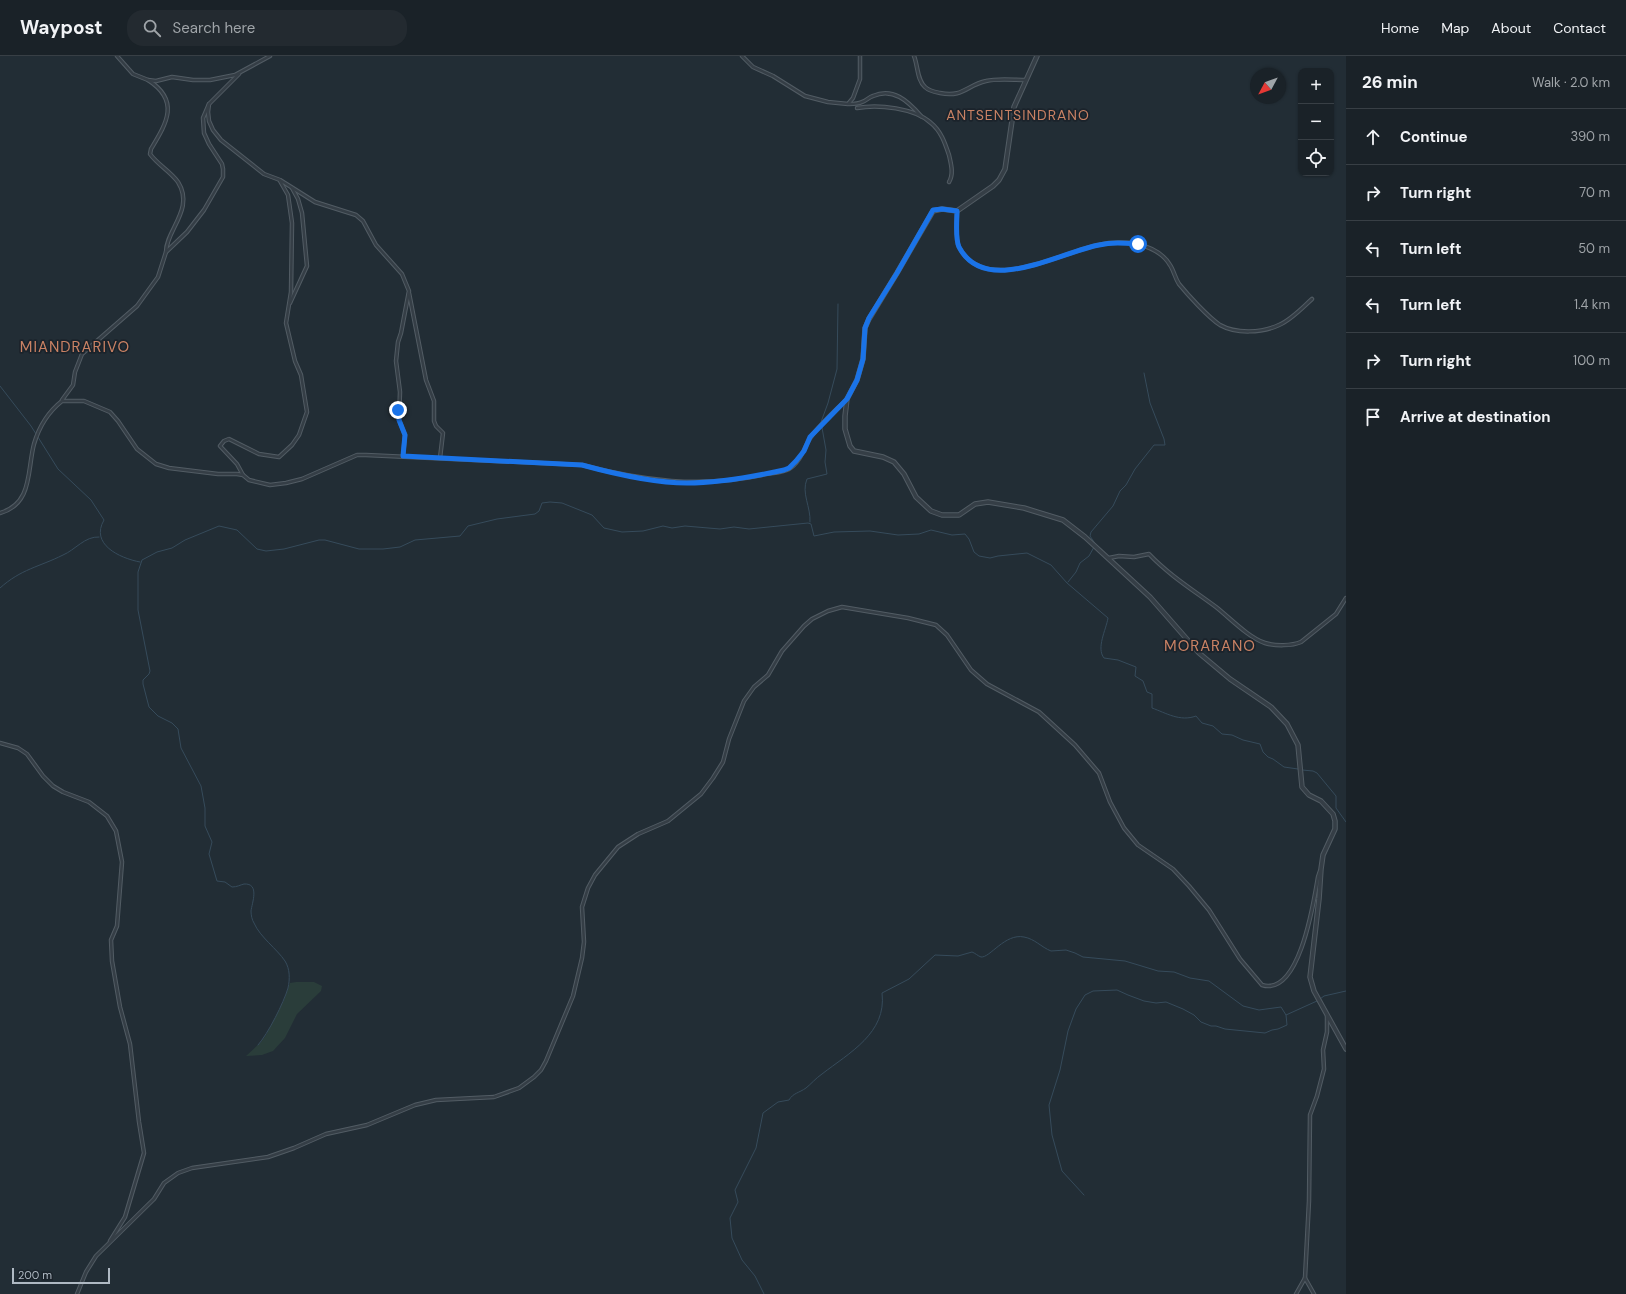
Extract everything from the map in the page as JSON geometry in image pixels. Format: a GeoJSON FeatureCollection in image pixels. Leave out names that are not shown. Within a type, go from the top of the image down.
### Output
{"type":"FeatureCollection","features":[{"type":"Feature","properties":{"kind":"street"},"geometry":{"type":"LineString","coordinates":[[117,56],[133,74],[148,80],[156,81],[172,77],[193,80],[210,80],[239,74]]}},
{"type":"Feature","properties":{"kind":"street"},"geometry":{"type":"LineString","coordinates":[[166,252],[188,232],[204,210],[223,177],[222,164],[204,133],[203,118],[209,104],[239,74],[270,56]]}},
{"type":"Feature","properties":{"kind":"street"},"geometry":{"type":"LineString","coordinates":[[742,56],[753,67],[774,76],[805,96],[828,102],[848,104],[861,102],[884,92],[892,93],[902,98],[931,122],[938,130],[945,143],[951,165],[952,178],[949,182]]}},
{"type":"Feature","properties":{"kind":"street"},"geometry":{"type":"LineString","coordinates":[[848,104],[853,98],[860,80],[860,56]]}},
{"type":"Feature","properties":{"kind":"street"},"geometry":{"type":"LineString","coordinates":[[914,56],[919,78],[925,87],[933,91],[947,94],[959,93],[986,81],[1026,80]]}},
{"type":"Feature","properties":{"kind":"street"},"geometry":{"type":"LineString","coordinates":[[280,180],[288,195],[292,223],[291,292],[286,323],[295,361],[301,375],[307,412],[299,435],[292,445],[280,457],[259,454],[229,439],[224,441],[220,446],[237,464],[243,475],[250,480],[270,484],[286,483],[302,479],[357,455],[582,465],[610,473],[686,483],[726,481],[757,476],[789,468],[804,451],[810,437],[847,399],[857,380],[863,359],[865,328],[869,318],[933,210],[942,209],[957,211],[993,186],[999,180],[1005,170],[1014,107],[1037,56]]}},
{"type":"Feature","properties":{"kind":"street"},"geometry":{"type":"LineString","coordinates":[[0,513],[14,506],[22,497],[30,477],[32,453],[37,434],[52,409],[62,401],[73,385],[75,372],[82,354],[137,306],[158,277],[166,252],[166,247],[183,205],[183,194],[178,183],[168,171],[156,162],[150,154],[151,149],[166,123],[167,101],[161,90],[148,80]]}},
{"type":"Feature","properties":{"kind":"street"},"geometry":{"type":"LineString","coordinates":[[209,104],[209,121],[213,130],[221,140],[264,174],[291,186],[315,202],[356,215],[363,221],[376,245],[402,274],[409,291],[426,380],[434,401],[434,422],[443,433],[440,458]]}},
{"type":"Feature","properties":{"kind":"street"},"geometry":{"type":"LineString","coordinates":[[857,108],[891,107],[922,116]]}},
{"type":"Feature","properties":{"kind":"street"},"geometry":{"type":"LineString","coordinates":[[288,307],[307,266],[302,213],[298,199],[291,186]]}},
{"type":"Feature","properties":{"kind":"street"},"geometry":{"type":"LineString","coordinates":[[957,211],[958,246],[969,260],[979,267],[1002,271],[1020,268],[1097,245],[1116,242],[1138,244],[1161,254],[1170,265],[1176,279],[1183,288],[1220,325],[1246,332],[1265,330],[1280,325],[1312,299]]}},
{"type":"Feature","properties":{"kind":"street"},"geometry":{"type":"LineString","coordinates":[[403,456],[405,435],[399,420],[400,392],[396,361],[398,342],[409,291]]}},
{"type":"Feature","properties":{"kind":"street"},"geometry":{"type":"LineString","coordinates":[[847,399],[845,429],[850,446],[854,451],[883,457],[894,462],[904,474],[916,497],[931,511],[942,516],[959,514],[975,504],[988,502],[1024,508],[1063,520],[1085,537],[1150,597],[1199,653],[1230,679],[1270,707],[1287,724],[1295,738],[1300,763],[1302,787],[1309,794],[1320,801],[1333,814],[1335,821],[1335,829],[1323,855],[1310,978],[1320,1003],[1346,1049]]}},
{"type":"Feature","properties":{"kind":"street"},"geometry":{"type":"LineString","coordinates":[[62,401],[84,401],[110,412],[137,449],[156,464],[169,468],[218,474],[243,475]]}},
{"type":"Feature","properties":{"kind":"street"},"geometry":{"type":"LineString","coordinates":[[1107,558],[1119,556],[1134,557],[1149,554],[1184,585],[1216,607],[1258,640],[1270,644],[1295,644],[1301,642],[1336,614],[1346,598]]}},
{"type":"Feature","properties":{"kind":"street"},"geometry":{"type":"LineString","coordinates":[[108,1243],[118,1236],[154,1199],[164,1183],[178,1173],[192,1168],[268,1157],[294,1148],[326,1134],[367,1125],[415,1105],[436,1100],[494,1097],[518,1088],[534,1077],[541,1070],[546,1061],[573,996],[582,958],[584,942],[582,907],[588,888],[595,875],[618,847],[638,834],[668,821],[701,794],[723,762],[729,739],[744,701],[754,687],[768,675],[782,651],[804,626],[812,619],[828,611],[842,607],[908,618],[936,625],[947,636],[971,670],[987,684],[1038,712],[1075,745],[1099,773],[1110,802],[1124,828],[1138,845],[1173,869],[1189,886],[1209,910],[1240,958],[1262,985],[1268,986],[1282,981],[1288,974],[1299,954],[1311,917],[1318,877],[1321,869]]}},
{"type":"Feature","properties":{"kind":"street"},"geometry":{"type":"LineString","coordinates":[[0,743],[18,748],[27,754],[43,776],[53,786],[63,792],[89,802],[107,816],[116,831],[122,862],[117,926],[112,940],[112,961],[120,1007],[130,1044],[144,1153],[125,1217],[86,1272],[77,1294]]}},
{"type":"Feature","properties":{"kind":"street"},"geometry":{"type":"LineString","coordinates":[[1296,1294],[1305,1278],[1310,1201],[1310,1115],[1324,1069],[1323,1050],[1327,1032],[1327,1016]]}},
{"type":"Feature","properties":{"kind":"street"},"geometry":{"type":"LineString","coordinates":[[1305,1278],[1314,1294]]}},
{"type":"Feature","properties":{"kind":"green space"},"geometry":{"type":"Polygon","coordinates":[[[314,982],[322,986],[321,991],[297,1014],[285,1038],[273,1051],[262,1055],[246,1056],[261,1042],[266,1035],[284,1000],[290,983],[314,982]]]}},
{"type":"Feature","properties":{"kind":"waterway"},"geometry":{"type":"LineString","coordinates":[[810,522],[805,484],[807,479],[827,474],[825,462],[826,450],[821,422],[828,403],[837,369],[838,304]]}},
{"type":"Feature","properties":{"kind":"waterway"},"geometry":{"type":"LineString","coordinates":[[1096,545],[1090,536],[1091,532],[1113,506],[1120,491],[1126,485],[1135,469],[1154,445],[1165,445],[1150,403],[1144,373]]}},
{"type":"Feature","properties":{"kind":"waterway"},"geometry":{"type":"LineString","coordinates":[[0,386],[31,426],[58,469],[91,500],[104,520],[101,529],[101,536],[104,543],[116,553],[140,562]]}},
{"type":"Feature","properties":{"kind":"waterway"},"geometry":{"type":"LineString","coordinates":[[258,1045],[271,1026],[286,994],[289,981],[288,967],[282,956],[260,933],[251,916],[254,894],[252,887],[244,884],[232,887],[225,882],[217,881],[209,854],[212,842],[205,826],[205,808],[201,786],[181,748],[178,729],[172,723],[158,716],[149,707],[143,684],[143,680],[150,671],[138,610],[138,572],[142,560],[157,552],[172,548],[185,540],[219,526],[237,530],[257,549],[266,551],[284,549],[319,540],[325,540],[359,549],[383,549],[400,547],[415,540],[460,536],[468,526],[497,519],[535,514],[539,511],[542,503],[550,502],[562,503],[592,515],[604,528],[622,532],[643,531],[663,526],[672,528],[685,526],[720,529],[734,527],[749,529],[808,523],[811,524],[814,536],[834,532],[870,531],[898,535],[919,534],[931,530],[952,535],[965,534],[969,539],[974,552],[979,556],[990,558],[1027,553],[1051,565],[1067,583],[1108,618],[1101,644],[1102,654],[1104,658],[1118,660],[1136,667],[1135,676],[1143,681],[1147,692],[1152,694],[1152,708],[1184,718],[1196,716],[1202,723],[1213,726],[1222,734],[1232,735],[1243,740],[1260,744],[1263,752],[1268,757],[1284,767],[1298,769]]}},
{"type":"Feature","properties":{"kind":"waterway"},"geometry":{"type":"LineString","coordinates":[[0,588],[23,572],[63,555],[89,539],[99,537]]}},
{"type":"Feature","properties":{"kind":"waterway"},"geometry":{"type":"LineString","coordinates":[[1068,582],[1076,572],[1080,563],[1089,556],[1094,547]]}},
{"type":"Feature","properties":{"kind":"waterway"},"geometry":{"type":"LineString","coordinates":[[1302,770],[1317,773],[1336,796],[1336,808],[1346,822]]}},
{"type":"Feature","properties":{"kind":"waterway"},"geometry":{"type":"LineString","coordinates":[[764,1294],[755,1276],[742,1260],[732,1238],[730,1218],[738,1202],[735,1190],[756,1148],[763,1113],[778,1102],[789,1100],[792,1096],[806,1088],[864,1041],[879,1020],[882,1007],[882,993],[909,979],[935,955],[958,956],[972,952],[981,957],[989,954],[1004,942],[1017,937],[1024,937],[1031,939],[1051,951],[1066,950],[1083,957],[1125,961],[1158,971],[1174,972],[1190,978],[1209,981],[1243,1006],[1259,1010],[1281,1007],[1286,1015],[1317,1001]]}},
{"type":"Feature","properties":{"kind":"waterway"},"geometry":{"type":"LineString","coordinates":[[1084,1195],[1062,1171],[1052,1135],[1049,1105],[1060,1070],[1068,1031],[1076,1009],[1085,995],[1093,991],[1117,990],[1144,1001],[1156,1003],[1166,1002],[1183,1009],[1194,1015],[1201,1022],[1211,1026],[1265,1033],[1287,1025],[1286,1015]]}},
{"type":"Feature","properties":{"kind":"waterway"},"geometry":{"type":"LineString","coordinates":[[1320,999],[1324,996],[1346,991]]}},
{"type":"Feature","properties":{"kind":"district","name":"ANTSENTSINDRANO"},"geometry":{"type":"Point","coordinates":[1018,115]}},
{"type":"Feature","properties":{"kind":"district","name":"MIANDRARIVO"},"geometry":{"type":"Point","coordinates":[75,347]}},
{"type":"Feature","properties":{"kind":"district","name":"MORARANO"},"geometry":{"type":"Point","coordinates":[1210,646]}},
{"type":"Feature","properties":{"kind":"route"},"geometry":{"type":"LineString","coordinates":[[398,410],[399,420],[405,435],[403,456],[582,465],[610,473],[654,480],[686,483],[726,481],[784,470],[789,468],[796,461],[804,451],[810,437],[847,399],[857,380],[863,359],[865,328],[869,318],[933,210],[942,209],[957,211],[956,226],[958,246],[969,260],[979,267],[1002,271],[1020,268],[1097,245],[1116,242],[1138,244]]}}]}
